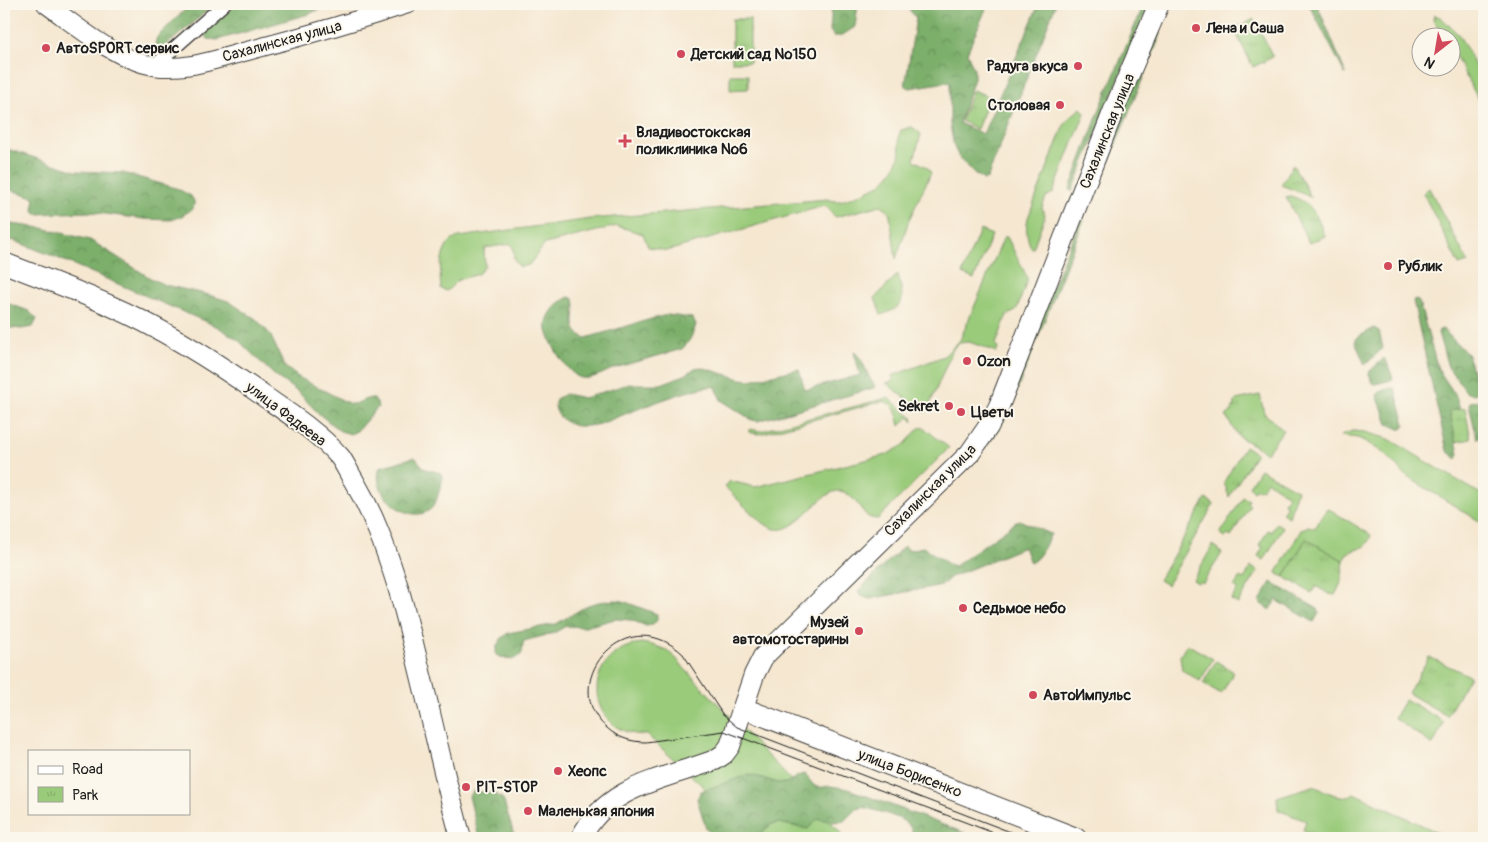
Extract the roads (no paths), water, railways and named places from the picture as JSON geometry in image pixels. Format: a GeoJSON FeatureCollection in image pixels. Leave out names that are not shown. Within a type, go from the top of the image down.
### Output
{"type":"FeatureCollection","features":[{"type":"Feature","properties":{"kind":"main road","name":"Сахалинская улица"},"geometry":{"type":"LineString","coordinates":[[46,4],[105,45],[130,59],[154,66],[180,67],[209,62],[346,24],[408,4]]}},
{"type":"Feature","properties":{"kind":"main road","name":"Сахалинская улица"},"geometry":{"type":"LineString","coordinates":[[581,838],[604,807],[616,797],[630,789],[715,760],[724,754],[730,746],[754,675],[763,657],[970,453],[988,427],[1002,398],[1113,112],[1160,4]]}},
{"type":"Feature","properties":{"kind":"main road","name":"улица Фадеева"},"geometry":{"type":"LineString","coordinates":[[4,263],[113,306],[222,366],[305,425],[340,457],[363,495],[379,529],[390,562],[413,642],[440,761],[461,838]]}},
{"type":"Feature","properties":{"kind":"main road","name":"улица Борисенко"},"geometry":{"type":"LineString","coordinates":[[743,708],[1076,838]]}},
{"type":"Feature","properties":{"kind":"street"},"geometry":{"type":"LineString","coordinates":[[154,66],[224,4]]}},
{"type":"Feature","properties":{"kind":"tram line"},"geometry":{"type":"LineString","coordinates":[[1007,838],[724,731],[646,742],[620,737],[607,728],[593,710],[589,691],[593,671],[604,654],[620,642],[639,636],[661,640],[683,654],[723,715],[737,727],[1026,838]]}},
{"type":"Feature","properties":{"kind":"place","name":"Лена и Саша"},"geometry":{"type":"Point","coordinates":[1196,28]}},
{"type":"Feature","properties":{"kind":"place","name":"АвтоSPORT сервис"},"geometry":{"type":"Point","coordinates":[46,48]}},
{"type":"Feature","properties":{"kind":"place","name":"Детский сад №150"},"geometry":{"type":"Point","coordinates":[681,54]}},
{"type":"Feature","properties":{"kind":"place","name":"Радуга вкуса"},"geometry":{"type":"Point","coordinates":[1078,66]}},
{"type":"Feature","properties":{"kind":"place","name":"Столовая"},"geometry":{"type":"Point","coordinates":[1060,105]}},
{"type":"Feature","properties":{"kind":"place","name":"Владивостокская поликлиника №6"},"geometry":{"type":"Point","coordinates":[625,141]}},
{"type":"Feature","properties":{"kind":"place","name":"Рублик"},"geometry":{"type":"Point","coordinates":[1388,266]}},
{"type":"Feature","properties":{"kind":"place","name":"Ozon"},"geometry":{"type":"Point","coordinates":[967,361]}},
{"type":"Feature","properties":{"kind":"place","name":"Sekret"},"geometry":{"type":"Point","coordinates":[949,406]}},
{"type":"Feature","properties":{"kind":"place","name":"Цветы"},"geometry":{"type":"Point","coordinates":[961,412]}},
{"type":"Feature","properties":{"kind":"place","name":"Седьмое небо"},"geometry":{"type":"Point","coordinates":[963,608]}},
{"type":"Feature","properties":{"kind":"place","name":"Музей автомотостарины"},"geometry":{"type":"Point","coordinates":[859,631]}},
{"type":"Feature","properties":{"kind":"place","name":"АвтоИмпульс"},"geometry":{"type":"Point","coordinates":[1033,695]}},
{"type":"Feature","properties":{"kind":"place","name":"Хеопс"},"geometry":{"type":"Point","coordinates":[558,771]}},
{"type":"Feature","properties":{"kind":"place","name":"PIT-STOP"},"geometry":{"type":"Point","coordinates":[466,787]}},
{"type":"Feature","properties":{"kind":"place","name":"Маленькая япония"},"geometry":{"type":"Point","coordinates":[528,811]}}]}
